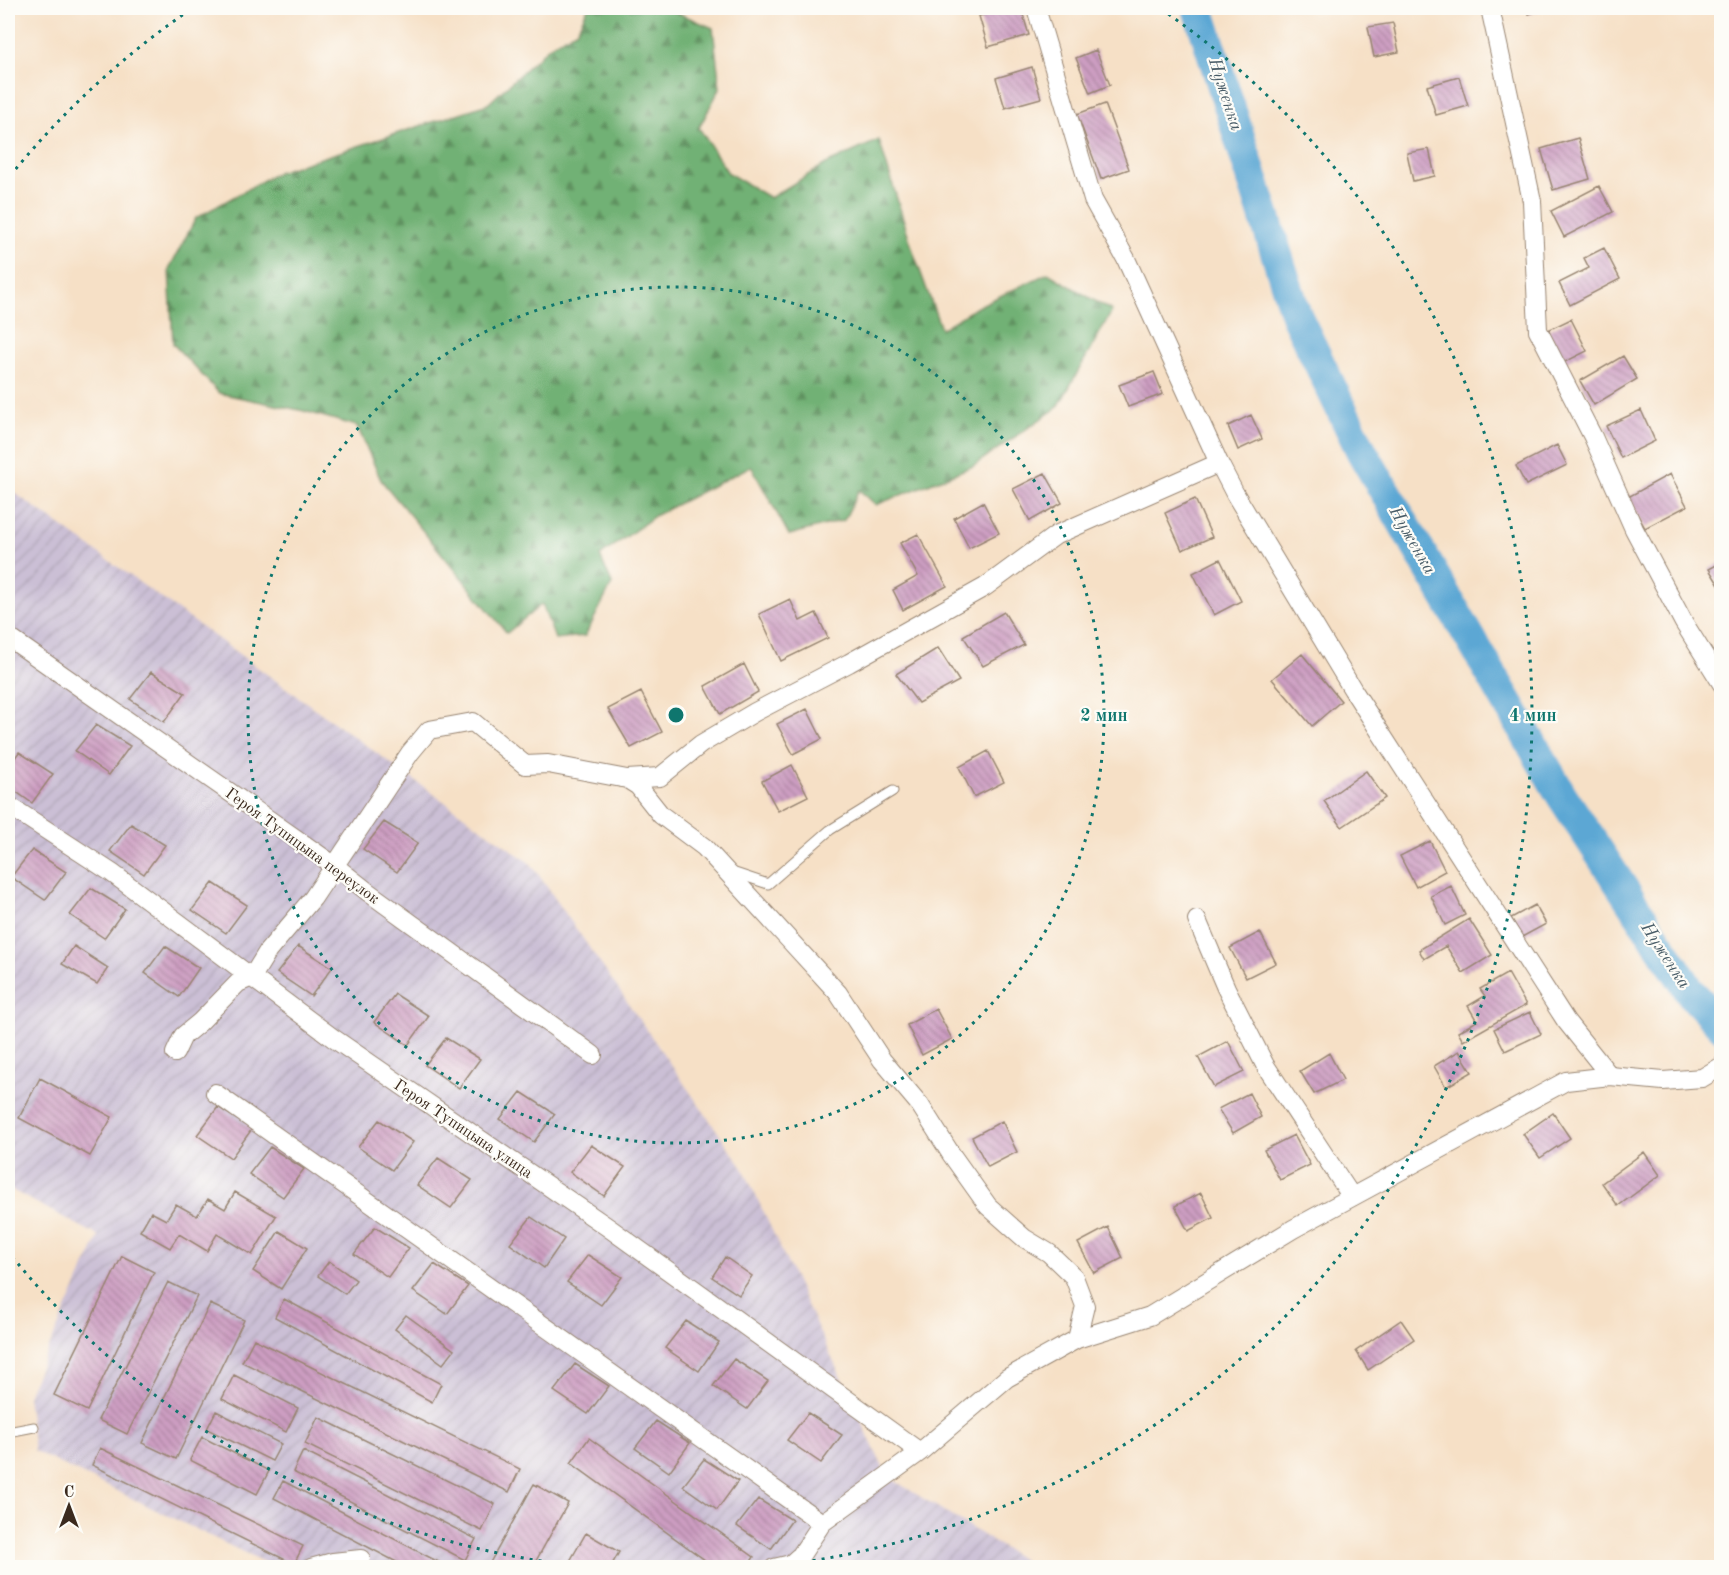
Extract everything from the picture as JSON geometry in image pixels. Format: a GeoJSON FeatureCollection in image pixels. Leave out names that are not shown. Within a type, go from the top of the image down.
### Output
{"type":"FeatureCollection","features":[{"type":"Feature","properties":{"kind":"street"},"geometry":{"type":"LineString","coordinates":[[1035,8],[1094,200],[1126,259],[1234,494],[1353,690],[1566,1021],[1610,1076]]}},
{"type":"Feature","properties":{"kind":"street"},"geometry":{"type":"LineString","coordinates":[[1490,8],[1532,201],[1538,330],[1593,437],[1634,529],[1684,623],[1722,684]]}},
{"type":"Feature","properties":{"kind":"street"},"geometry":{"type":"LineString","coordinates":[[175,1053],[183,1036],[200,1022],[238,982],[252,977],[268,951],[313,898],[429,730],[473,722],[525,765],[548,764],[627,780],[660,777],[701,744],[755,712],[849,663],[985,587],[1056,535],[1219,463]]}},
{"type":"Feature","properties":{"kind":"street","name":"Героя Тупицына переулок"},"geometry":{"type":"LineString","coordinates":[[11,639],[335,866],[593,1055]]}},
{"type":"Feature","properties":{"kind":"street"},"geometry":{"type":"LineString","coordinates":[[627,780],[638,786],[661,815],[704,847],[838,993],[882,1060],[920,1105],[988,1206],[1024,1238],[1049,1253],[1074,1277],[1085,1306],[1077,1339]]}},
{"type":"Feature","properties":{"kind":"street","name":"Героя Тупицына улица"},"geometry":{"type":"LineString","coordinates":[[8,805],[112,873],[333,1038],[609,1228],[920,1452]]}},
{"type":"Feature","properties":{"kind":"street"},"geometry":{"type":"LineString","coordinates":[[1197,920],[1226,988],[1265,1065],[1352,1197]]}},
{"type":"Feature","properties":{"kind":"street"},"geometry":{"type":"LineString","coordinates":[[774,1567],[791,1564],[801,1555],[822,1522],[920,1452],[1007,1378],[1077,1339],[1150,1316],[1293,1229],[1566,1081],[1610,1076],[1663,1081],[1702,1078],[1722,1066]]}},
{"type":"Feature","properties":{"kind":"street"},"geometry":{"type":"LineString","coordinates":[[215,1093],[822,1522]]}},
{"type":"Feature","properties":{"kind":"street"},"geometry":{"type":"LineString","coordinates":[[311,1568],[333,1562],[361,1560]]}},
{"type":"Feature","properties":{"kind":"lane"},"geometry":{"type":"LineString","coordinates":[[727,871],[768,884],[830,830],[893,791]]}},
{"type":"Feature","properties":{"kind":"lane"},"geometry":{"type":"LineString","coordinates":[[8,1432],[34,1427]]}},
{"type":"Feature","properties":{"kind":"shaded area"},"geometry":{"type":"Polygon","coordinates":[[[8,488],[531,864],[743,1168],[887,1476],[1034,1567],[274,1567],[34,1451],[27,1396],[99,1236],[8,1188],[8,488]]]}},
{"type":"Feature","properties":{"kind":"green space"},"geometry":{"type":"Polygon","coordinates":[[[588,8],[669,8],[713,28],[720,88],[699,128],[728,173],[770,198],[826,164],[879,140],[913,251],[941,329],[979,306],[1048,273],[1112,311],[1058,407],[973,466],[876,505],[859,490],[844,520],[789,535],[751,466],[656,515],[600,556],[612,584],[585,636],[555,639],[542,604],[507,633],[381,480],[357,426],[304,411],[219,393],[173,344],[169,269],[196,218],[278,172],[488,104],[550,46],[577,30],[588,8]]]}},
{"type":"Feature","properties":{"kind":"building"},"geometry":{"type":"Polygon","coordinates":[[[1008,8],[1021,8],[1029,35],[988,47],[979,16],[1008,8]]]}},
{"type":"Feature","properties":{"kind":"building"},"geometry":{"type":"Polygon","coordinates":[[[1527,8],[1547,8],[1529,14],[1527,8]]]}},
{"type":"Feature","properties":{"kind":"building"},"geometry":{"type":"Polygon","coordinates":[[[1393,23],[1399,52],[1374,57],[1368,27],[1393,23]]]}},
{"type":"Feature","properties":{"kind":"building"},"geometry":{"type":"Polygon","coordinates":[[[1096,50],[1110,85],[1090,93],[1076,58],[1096,50]]]}},
{"type":"Feature","properties":{"kind":"building"},"geometry":{"type":"Polygon","coordinates":[[[1032,67],[1041,98],[1005,108],[996,78],[1032,67]]]}},
{"type":"Feature","properties":{"kind":"building"},"geometry":{"type":"Polygon","coordinates":[[[1459,77],[1468,106],[1436,115],[1427,86],[1459,77]]]}},
{"type":"Feature","properties":{"kind":"building"},"geometry":{"type":"Polygon","coordinates":[[[1105,104],[1129,169],[1101,179],[1077,114],[1105,104]]]}},
{"type":"Feature","properties":{"kind":"building"},"geometry":{"type":"Polygon","coordinates":[[[1578,138],[1590,179],[1553,190],[1541,149],[1578,138]]]}},
{"type":"Feature","properties":{"kind":"building"},"geometry":{"type":"Polygon","coordinates":[[[1429,149],[1435,176],[1413,181],[1407,153],[1429,149]]]}},
{"type":"Feature","properties":{"kind":"building"},"geometry":{"type":"Polygon","coordinates":[[[1599,186],[1613,212],[1564,237],[1551,211],[1599,186]]]}},
{"type":"Feature","properties":{"kind":"building"},"geometry":{"type":"Polygon","coordinates":[[[1604,248],[1620,279],[1570,305],[1559,283],[1589,268],[1584,258],[1604,248]]]}},
{"type":"Feature","properties":{"kind":"building"},"geometry":{"type":"Polygon","coordinates":[[[1571,319],[1587,351],[1563,363],[1548,330],[1571,319]]]}},
{"type":"Feature","properties":{"kind":"building"},"geometry":{"type":"Polygon","coordinates":[[[1623,356],[1637,379],[1594,405],[1580,381],[1623,356]]]}},
{"type":"Feature","properties":{"kind":"building"},"geometry":{"type":"Polygon","coordinates":[[[1154,372],[1163,394],[1128,407],[1119,385],[1154,372]]]}},
{"type":"Feature","properties":{"kind":"building"},"geometry":{"type":"Polygon","coordinates":[[[1641,410],[1655,441],[1621,458],[1606,426],[1641,410]]]}},
{"type":"Feature","properties":{"kind":"building"},"geometry":{"type":"Polygon","coordinates":[[[1251,415],[1262,439],[1238,450],[1228,426],[1251,415]]]}},
{"type":"Feature","properties":{"kind":"building"},"geometry":{"type":"Polygon","coordinates":[[[1557,445],[1567,465],[1526,485],[1516,466],[1557,445]]]}},
{"type":"Feature","properties":{"kind":"building"},"geometry":{"type":"Polygon","coordinates":[[[1045,473],[1062,503],[1030,521],[1013,489],[1045,473]]]}},
{"type":"Feature","properties":{"kind":"building"},"geometry":{"type":"Polygon","coordinates":[[[1670,474],[1687,506],[1645,528],[1628,497],[1670,474]]]}},
{"type":"Feature","properties":{"kind":"building"},"geometry":{"type":"Polygon","coordinates":[[[1195,499],[1212,537],[1182,550],[1165,513],[1195,499]]]}},
{"type":"Feature","properties":{"kind":"building"},"geometry":{"type":"Polygon","coordinates":[[[983,502],[999,533],[969,548],[954,518],[983,502]]]}},
{"type":"Feature","properties":{"kind":"building"},"geometry":{"type":"Polygon","coordinates":[[[918,534],[947,586],[903,610],[893,590],[918,576],[900,543],[918,534]]]}},
{"type":"Feature","properties":{"kind":"building"},"geometry":{"type":"Polygon","coordinates":[[[1220,559],[1241,601],[1214,615],[1193,573],[1220,559]]]}},
{"type":"Feature","properties":{"kind":"building"},"geometry":{"type":"Polygon","coordinates":[[[1722,562],[1722,590],[1709,569],[1722,562]]]}},
{"type":"Feature","properties":{"kind":"building"},"geometry":{"type":"Polygon","coordinates":[[[790,599],[800,621],[816,613],[828,638],[781,661],[759,614],[790,599]]]}},
{"type":"Feature","properties":{"kind":"building"},"geometry":{"type":"Polygon","coordinates":[[[1004,612],[1024,645],[983,666],[963,636],[1004,612]]]}},
{"type":"Feature","properties":{"kind":"building"},"geometry":{"type":"Polygon","coordinates":[[[938,648],[959,681],[918,703],[896,674],[938,648]]]}},
{"type":"Feature","properties":{"kind":"building"},"geometry":{"type":"Polygon","coordinates":[[[1302,654],[1341,701],[1312,726],[1272,679],[1302,654]]]}},
{"type":"Feature","properties":{"kind":"building"},"geometry":{"type":"Polygon","coordinates":[[[744,664],[758,692],[720,714],[705,686],[744,664]]]}},
{"type":"Feature","properties":{"kind":"building"},"geometry":{"type":"Polygon","coordinates":[[[151,672],[185,693],[164,722],[130,699],[151,672]]]}},
{"type":"Feature","properties":{"kind":"building"},"geometry":{"type":"Polygon","coordinates":[[[641,692],[662,732],[631,748],[608,709],[641,692]]]}},
{"type":"Feature","properties":{"kind":"building"},"geometry":{"type":"Polygon","coordinates":[[[807,709],[822,739],[793,754],[777,724],[807,709]]]}},
{"type":"Feature","properties":{"kind":"building"},"geometry":{"type":"Polygon","coordinates":[[[96,725],[130,746],[109,775],[75,751],[96,725]]]}},
{"type":"Feature","properties":{"kind":"building"},"geometry":{"type":"Polygon","coordinates":[[[988,751],[1004,782],[974,797],[959,767],[988,751]]]}},
{"type":"Feature","properties":{"kind":"building"},"geometry":{"type":"Polygon","coordinates":[[[19,752],[53,774],[32,803],[8,786],[8,768],[19,752]]]}},
{"type":"Feature","properties":{"kind":"building"},"geometry":{"type":"Polygon","coordinates":[[[792,765],[808,796],[778,811],[762,781],[792,765]]]}},
{"type":"Feature","properties":{"kind":"building"},"geometry":{"type":"Polygon","coordinates":[[[1366,771],[1385,798],[1342,827],[1324,801],[1366,771]]]}},
{"type":"Feature","properties":{"kind":"building"},"geometry":{"type":"Polygon","coordinates":[[[384,822],[418,843],[397,872],[363,849],[384,822]]]}},
{"type":"Feature","properties":{"kind":"building"},"geometry":{"type":"Polygon","coordinates":[[[131,824],[165,845],[144,874],[110,851],[131,824]]]}},
{"type":"Feature","properties":{"kind":"building"},"geometry":{"type":"Polygon","coordinates":[[[1430,841],[1445,871],[1416,887],[1400,856],[1430,841]]]}},
{"type":"Feature","properties":{"kind":"building"},"geometry":{"type":"Polygon","coordinates":[[[32,850],[66,872],[45,900],[11,877],[32,850]]]}},
{"type":"Feature","properties":{"kind":"building"},"geometry":{"type":"Polygon","coordinates":[[[213,883],[247,905],[226,933],[192,910],[213,883]]]}},
{"type":"Feature","properties":{"kind":"building"},"geometry":{"type":"Polygon","coordinates":[[[1451,886],[1465,915],[1445,925],[1431,896],[1451,886]]]}},
{"type":"Feature","properties":{"kind":"building"},"geometry":{"type":"Polygon","coordinates":[[[91,888],[125,909],[104,938],[70,915],[91,888]]]}},
{"type":"Feature","properties":{"kind":"building"},"geometry":{"type":"Polygon","coordinates":[[[1535,905],[1546,924],[1522,937],[1511,918],[1535,905]]]}},
{"type":"Feature","properties":{"kind":"building"},"geometry":{"type":"Polygon","coordinates":[[[1469,919],[1492,955],[1463,973],[1446,946],[1424,959],[1419,950],[1469,919]]]}},
{"type":"Feature","properties":{"kind":"building"},"geometry":{"type":"Polygon","coordinates":[[[1260,932],[1276,963],[1246,978],[1230,948],[1260,932]]]}},
{"type":"Feature","properties":{"kind":"building"},"geometry":{"type":"Polygon","coordinates":[[[74,946],[108,968],[97,984],[62,964],[74,946]]]}},
{"type":"Feature","properties":{"kind":"building"},"geometry":{"type":"Polygon","coordinates":[[[165,946],[199,968],[179,997],[145,973],[165,946]]]}},
{"type":"Feature","properties":{"kind":"building"},"geometry":{"type":"Polygon","coordinates":[[[298,946],[332,968],[311,996],[277,973],[298,946]]]}},
{"type":"Feature","properties":{"kind":"building"},"geometry":{"type":"Polygon","coordinates":[[[1508,973],[1526,1005],[1463,1041],[1458,1032],[1477,1021],[1468,1006],[1485,996],[1480,989],[1508,973]]]}},
{"type":"Feature","properties":{"kind":"building"},"geometry":{"type":"Polygon","coordinates":[[[395,994],[429,1016],[408,1045],[374,1022],[395,994]]]}},
{"type":"Feature","properties":{"kind":"building"},"geometry":{"type":"Polygon","coordinates":[[[936,1009],[952,1039],[922,1055],[907,1025],[936,1009]]]}},
{"type":"Feature","properties":{"kind":"building"},"geometry":{"type":"Polygon","coordinates":[[[1530,1012],[1541,1034],[1505,1051],[1494,1029],[1530,1012]]]}},
{"type":"Feature","properties":{"kind":"building"},"geometry":{"type":"Polygon","coordinates":[[[446,1038],[480,1059],[459,1088],[425,1065],[446,1038]]]}},
{"type":"Feature","properties":{"kind":"building"},"geometry":{"type":"Polygon","coordinates":[[[1228,1041],[1244,1072],[1214,1087],[1198,1057],[1228,1041]]]}},
{"type":"Feature","properties":{"kind":"building"},"geometry":{"type":"Polygon","coordinates":[[[1459,1051],[1472,1072],[1446,1087],[1434,1066],[1459,1051]]]}},
{"type":"Feature","properties":{"kind":"building"},"geometry":{"type":"Polygon","coordinates":[[[1329,1053],[1343,1080],[1314,1094],[1300,1071],[1329,1053]]]}},
{"type":"Feature","properties":{"kind":"building"},"geometry":{"type":"Polygon","coordinates":[[[40,1078],[112,1117],[90,1156],[19,1118],[40,1078]]]}},
{"type":"Feature","properties":{"kind":"building"},"geometry":{"type":"Polygon","coordinates":[[[521,1092],[555,1114],[534,1142],[500,1119],[521,1092]]]}},
{"type":"Feature","properties":{"kind":"building"},"geometry":{"type":"Polygon","coordinates":[[[1249,1093],[1261,1117],[1233,1133],[1218,1109],[1249,1093]]]}},
{"type":"Feature","properties":{"kind":"building"},"geometry":{"type":"Polygon","coordinates":[[[218,1107],[252,1129],[231,1158],[197,1135],[218,1107]]]}},
{"type":"Feature","properties":{"kind":"building"},"geometry":{"type":"Polygon","coordinates":[[[1553,1113],[1570,1138],[1540,1158],[1523,1134],[1553,1113]]]}},
{"type":"Feature","properties":{"kind":"building"},"geometry":{"type":"Polygon","coordinates":[[[379,1120],[413,1142],[392,1170],[358,1147],[379,1120]]]}},
{"type":"Feature","properties":{"kind":"building"},"geometry":{"type":"Polygon","coordinates":[[[1002,1121],[1017,1152],[988,1167],[972,1137],[1002,1121]]]}},
{"type":"Feature","properties":{"kind":"building"},"geometry":{"type":"Polygon","coordinates":[[[1294,1135],[1310,1165],[1280,1180],[1264,1150],[1294,1135]]]}},
{"type":"Feature","properties":{"kind":"building"},"geometry":{"type":"Polygon","coordinates":[[[591,1145],[625,1167],[604,1196],[570,1172],[591,1145]]]}},
{"type":"Feature","properties":{"kind":"building"},"geometry":{"type":"Polygon","coordinates":[[[270,1147],[304,1169],[283,1197],[249,1174],[270,1147]]]}},
{"type":"Feature","properties":{"kind":"building"},"geometry":{"type":"Polygon","coordinates":[[[1644,1152],[1660,1175],[1618,1206],[1602,1183],[1644,1152]]]}},
{"type":"Feature","properties":{"kind":"building"},"geometry":{"type":"Polygon","coordinates":[[[438,1158],[472,1180],[451,1208],[417,1185],[438,1158]]]}},
{"type":"Feature","properties":{"kind":"building"},"geometry":{"type":"Polygon","coordinates":[[[235,1192],[276,1216],[252,1255],[217,1234],[207,1251],[179,1234],[170,1248],[140,1231],[151,1212],[166,1220],[176,1204],[197,1216],[208,1199],[225,1209],[235,1192]]]}},
{"type":"Feature","properties":{"kind":"building"},"geometry":{"type":"Polygon","coordinates":[[[1201,1193],[1213,1218],[1188,1231],[1175,1206],[1201,1193]]]}},
{"type":"Feature","properties":{"kind":"building"},"geometry":{"type":"Polygon","coordinates":[[[531,1217],[564,1239],[544,1268],[510,1244],[531,1217]]]}},
{"type":"Feature","properties":{"kind":"building"},"geometry":{"type":"Polygon","coordinates":[[[375,1227],[409,1248],[388,1277],[354,1254],[375,1227]]]}},
{"type":"Feature","properties":{"kind":"building"},"geometry":{"type":"Polygon","coordinates":[[[1108,1227],[1123,1258],[1094,1273],[1078,1243],[1108,1227]]]}},
{"type":"Feature","properties":{"kind":"building"},"geometry":{"type":"Polygon","coordinates":[[[279,1231],[307,1248],[281,1289],[253,1271],[279,1231]]]}},
{"type":"Feature","properties":{"kind":"building"},"geometry":{"type":"Polygon","coordinates":[[[588,1255],[622,1277],[601,1305],[567,1282],[588,1255]]]}},
{"type":"Feature","properties":{"kind":"building"},"geometry":{"type":"Polygon","coordinates":[[[122,1256],[154,1272],[87,1411],[54,1395],[122,1256]]]}},
{"type":"Feature","properties":{"kind":"building"},"geometry":{"type":"Polygon","coordinates":[[[725,1257],[752,1276],[739,1295],[712,1277],[725,1257]]]}},
{"type":"Feature","properties":{"kind":"building"},"geometry":{"type":"Polygon","coordinates":[[[329,1261],[356,1280],[345,1294],[318,1276],[329,1261]]]}},
{"type":"Feature","properties":{"kind":"building"},"geometry":{"type":"Polygon","coordinates":[[[434,1264],[468,1286],[447,1314],[413,1291],[434,1264]]]}},
{"type":"Feature","properties":{"kind":"building"},"geometry":{"type":"Polygon","coordinates":[[[168,1282],[197,1296],[127,1434],[98,1420],[168,1282]]]}},
{"type":"Feature","properties":{"kind":"building"},"geometry":{"type":"Polygon","coordinates":[[[284,1299],[441,1384],[432,1402],[275,1317],[284,1299]]]}},
{"type":"Feature","properties":{"kind":"building"},"geometry":{"type":"Polygon","coordinates":[[[210,1304],[244,1320],[176,1459],[142,1443],[210,1304]]]}},
{"type":"Feature","properties":{"kind":"building"},"geometry":{"type":"Polygon","coordinates":[[[406,1315],[454,1350],[443,1364],[395,1329],[406,1315]]]}},
{"type":"Feature","properties":{"kind":"building"},"geometry":{"type":"Polygon","coordinates":[[[1401,1320],[1414,1339],[1368,1370],[1356,1351],[1401,1320]]]}},
{"type":"Feature","properties":{"kind":"building"},"geometry":{"type":"Polygon","coordinates":[[[686,1321],[719,1342],[699,1371],[665,1348],[686,1321]]]}},
{"type":"Feature","properties":{"kind":"building"},"geometry":{"type":"Polygon","coordinates":[[[254,1339],[520,1469],[509,1492],[242,1362],[254,1339]]]}},
{"type":"Feature","properties":{"kind":"building"},"geometry":{"type":"Polygon","coordinates":[[[734,1359],[768,1381],[747,1409],[713,1386],[734,1359]]]}},
{"type":"Feature","properties":{"kind":"building"},"geometry":{"type":"Polygon","coordinates":[[[575,1364],[609,1386],[588,1414],[554,1391],[575,1364]]]}},
{"type":"Feature","properties":{"kind":"building"},"geometry":{"type":"Polygon","coordinates":[[[234,1375],[298,1408],[286,1432],[222,1399],[234,1375]]]}},
{"type":"Feature","properties":{"kind":"building"},"geometry":{"type":"Polygon","coordinates":[[[216,1411],[281,1444],[272,1461],[207,1429],[216,1411]]]}},
{"type":"Feature","properties":{"kind":"building"},"geometry":{"type":"Polygon","coordinates":[[[808,1413],[842,1435],[821,1463],[787,1440],[808,1413]]]}},
{"type":"Feature","properties":{"kind":"building"},"geometry":{"type":"Polygon","coordinates":[[[318,1417],[495,1504],[482,1531],[305,1444],[318,1417]]]}},
{"type":"Feature","properties":{"kind":"building"},"geometry":{"type":"Polygon","coordinates":[[[656,1421],[690,1443],[669,1472],[635,1448],[656,1421]]]}},
{"type":"Feature","properties":{"kind":"building"},"geometry":{"type":"Polygon","coordinates":[[[202,1437],[269,1471],[257,1494],[190,1460],[202,1437]]]}},
{"type":"Feature","properties":{"kind":"building"},"geometry":{"type":"Polygon","coordinates":[[[589,1438],[754,1557],[747,1568],[716,1568],[571,1463],[589,1438]]]}},
{"type":"Feature","properties":{"kind":"building"},"geometry":{"type":"Polygon","coordinates":[[[100,1448],[303,1546],[294,1564],[92,1465],[100,1448]]]}},
{"type":"Feature","properties":{"kind":"building"},"geometry":{"type":"Polygon","coordinates":[[[303,1451],[476,1539],[465,1560],[293,1472],[303,1451]]]}},
{"type":"Feature","properties":{"kind":"building"},"geometry":{"type":"Polygon","coordinates":[[[704,1459],[738,1481],[717,1510],[683,1486],[704,1459]]]}},
{"type":"Feature","properties":{"kind":"building"},"geometry":{"type":"Polygon","coordinates":[[[283,1481],[450,1568],[408,1568],[274,1498],[283,1481]]]}},
{"type":"Feature","properties":{"kind":"building"},"geometry":{"type":"Polygon","coordinates":[[[534,1484],[568,1503],[532,1568],[487,1568],[534,1484]]]}},
{"type":"Feature","properties":{"kind":"building"},"geometry":{"type":"Polygon","coordinates":[[[758,1499],[792,1520],[771,1549],[737,1526],[758,1499]]]}},
{"type":"Feature","properties":{"kind":"building"},"geometry":{"type":"Polygon","coordinates":[[[586,1533],[619,1552],[610,1568],[566,1568],[586,1533]]]}},
{"type":"Feature","properties":{"kind":"waterway","name":"Нуженка"},"geometry":{"type":"LineString","coordinates":[[1198,8],[1296,315],[1362,452],[1562,796],[1692,994],[1722,1026]]}}]}
